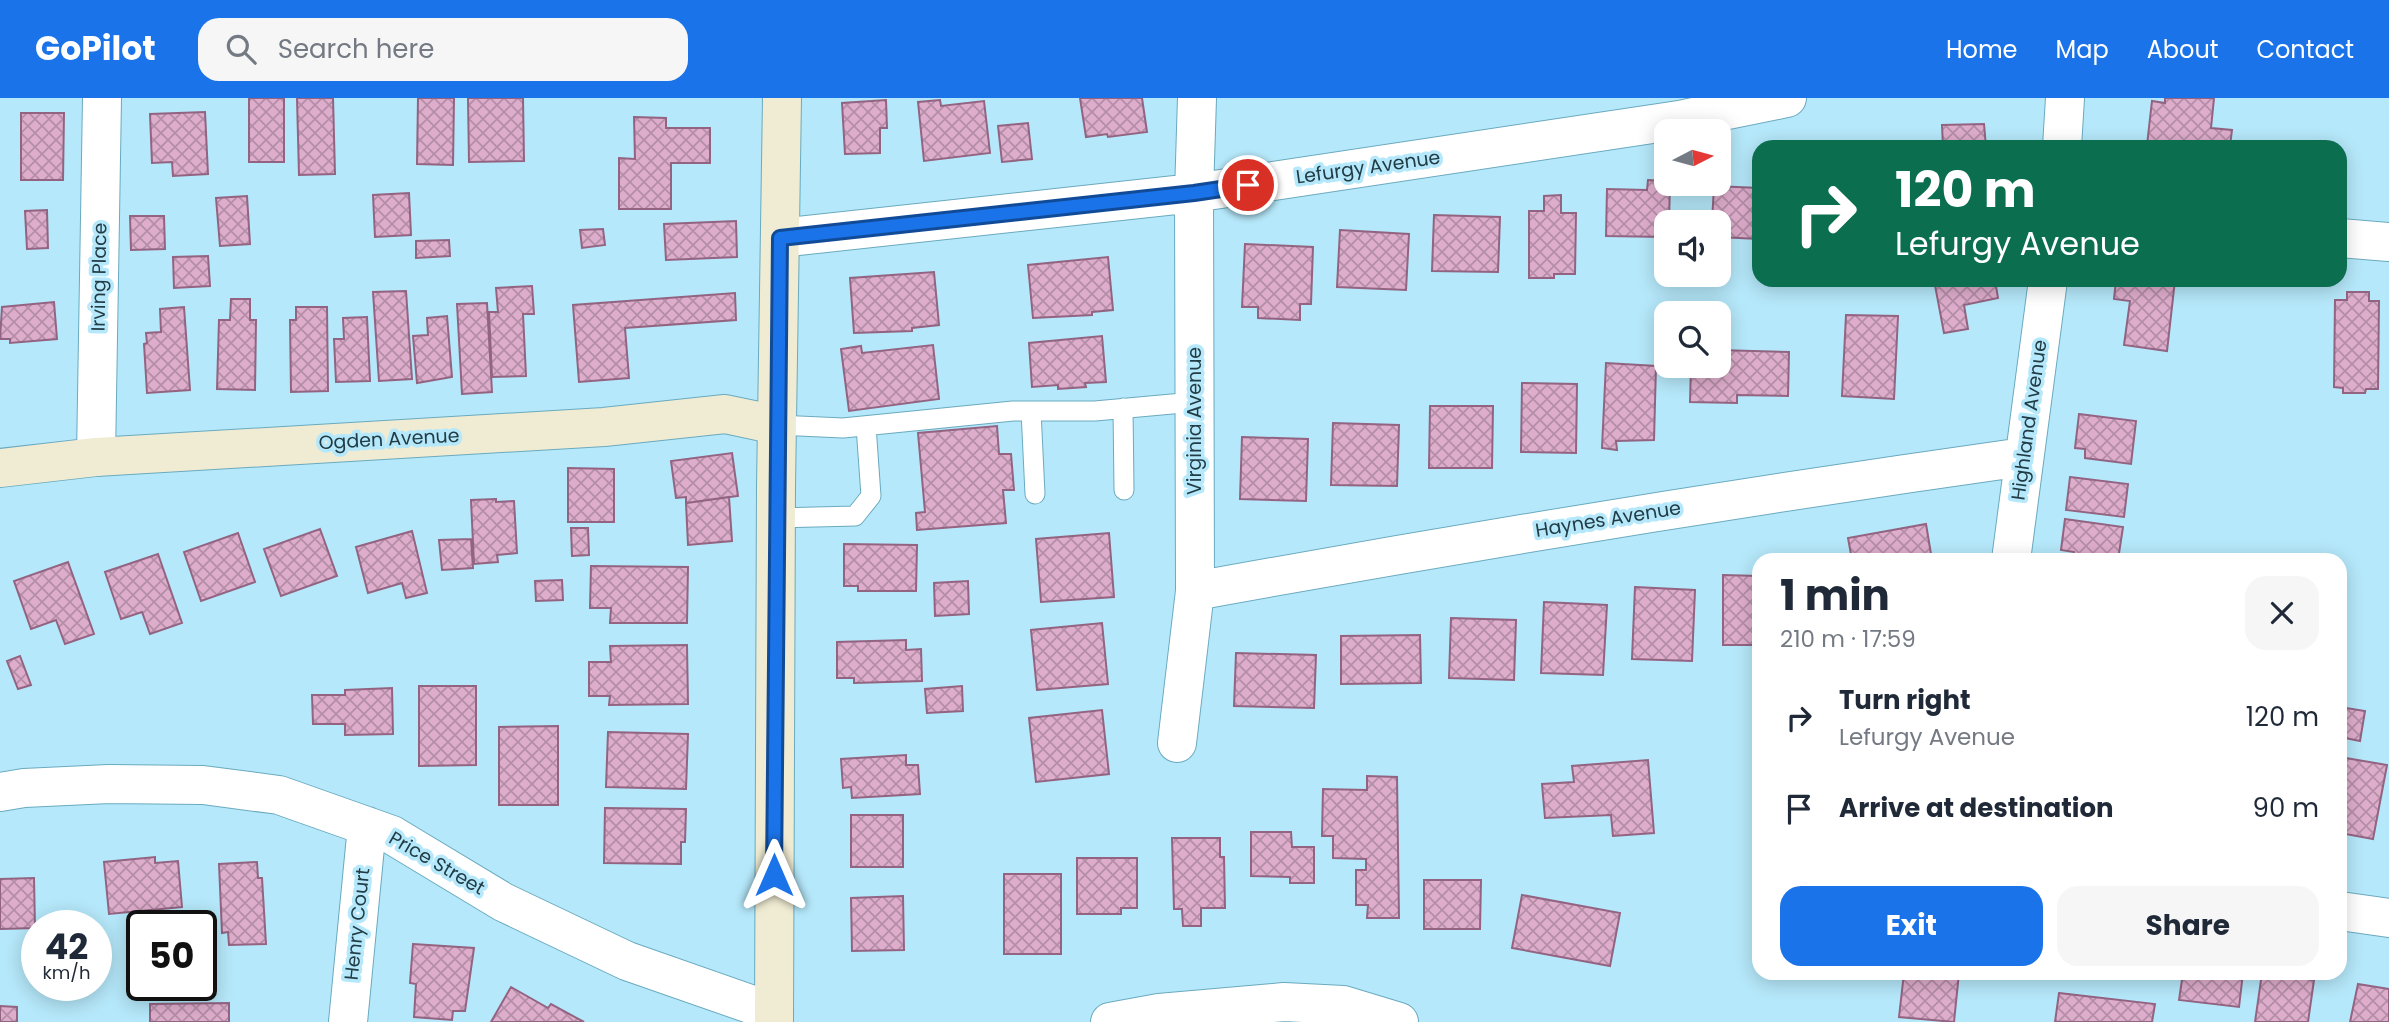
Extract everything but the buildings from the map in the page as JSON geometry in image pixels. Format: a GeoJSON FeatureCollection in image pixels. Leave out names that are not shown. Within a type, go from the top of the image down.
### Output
{"type":"FeatureCollection","features":[{"type":"Feature","properties":{"kind":"main road"},"geometry":{"type":"LineString","coordinates":[[774,1017],[776,518],[782,98]]}},
{"type":"Feature","properties":{"kind":"main road","name":"Ogden Avenue"},"geometry":{"type":"LineString","coordinates":[[0,468],[96,457],[604,427],[725,414],[777,425]]}},
{"type":"Feature","properties":{"kind":"street","name":"Irving Place"},"geometry":{"type":"LineString","coordinates":[[96,457],[102,98]]}},
{"type":"Feature","properties":{"kind":"street","name":"Virginia Avenue"},"geometry":{"type":"LineString","coordinates":[[1177,743],[1195,591],[1196,98]]}},
{"type":"Feature","properties":{"kind":"street","name":"Lefurgy Avenue"},"geometry":{"type":"LineString","coordinates":[[780,238],[1194,193],[1679,120],[1787,98]]}},
{"type":"Feature","properties":{"kind":"street"},"geometry":{"type":"LineString","coordinates":[[2062,140],[2065,98]]}},
{"type":"Feature","properties":{"kind":"street"},"geometry":{"type":"LineString","coordinates":[[2347,239],[2389,242]]}},
{"type":"Feature","properties":{"kind":"street","name":"Highland Avenue"},"geometry":{"type":"LineString","coordinates":[[2012,553],[2047,287]]}},
{"type":"Feature","properties":{"kind":"street","name":"Haynes Avenue"},"geometry":{"type":"LineString","coordinates":[[1195,591],[1490,538],[1835,483],[2023,457]]}},
{"type":"Feature","properties":{"kind":"street","name":"Price Street"},"geometry":{"type":"LineString","coordinates":[[0,792],[24,788],[109,784],[203,785],[279,795],[392,835],[503,902],[627,961],[774,1017]]}},
{"type":"Feature","properties":{"kind":"street","name":"Henry Court"},"geometry":{"type":"LineString","coordinates":[[348,1022],[367,826]]}},
{"type":"Feature","properties":{"kind":"street"},"geometry":{"type":"LineString","coordinates":[[2347,912],[2389,918]]}},
{"type":"Feature","properties":{"kind":"street"},"geometry":{"type":"LineString","coordinates":[[1110,1022],[1284,1002],[1343,1005],[1399,1022]]}},
{"type":"Feature","properties":{"kind":"lane"},"geometry":{"type":"LineString","coordinates":[[777,425],[844,428],[1031,411],[1194,402]]}},
{"type":"Feature","properties":{"kind":"lane"},"geometry":{"type":"LineString","coordinates":[[1123,408],[1125,490]]}},
{"type":"Feature","properties":{"kind":"lane"},"geometry":{"type":"LineString","coordinates":[[1031,411],[1035,494]]}},
{"type":"Feature","properties":{"kind":"lane"},"geometry":{"type":"LineString","coordinates":[[776,518],[855,516],[871,496],[866,426]]}},
{"type":"Feature","properties":{"kind":"route"},"geometry":{"type":"LineString","coordinates":[[774,875],[780,238],[1248,185]]}}]}
